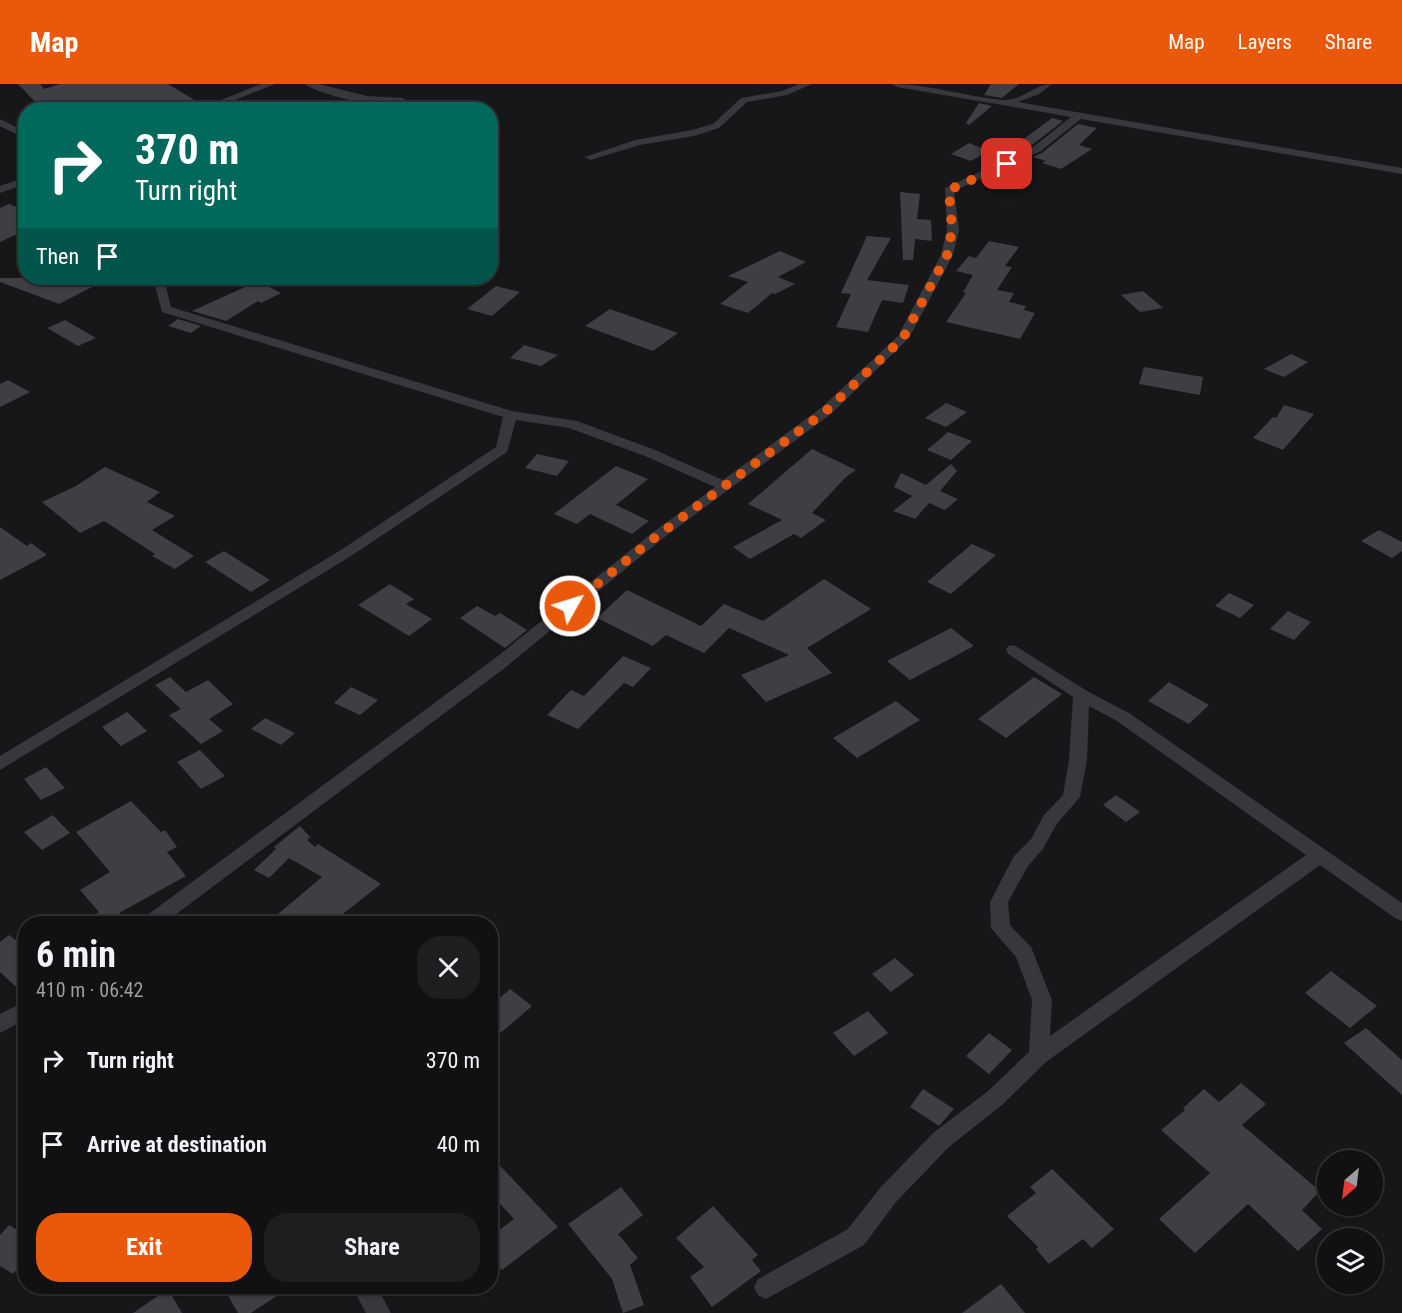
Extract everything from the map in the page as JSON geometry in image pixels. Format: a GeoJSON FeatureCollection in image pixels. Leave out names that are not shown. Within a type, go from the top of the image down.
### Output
{"type":"FeatureCollection","features":[{"type":"Feature","properties":{"kind":"street"},"geometry":{"type":"LineString","coordinates":[[222,102],[270,84]]}},
{"type":"Feature","properties":{"kind":"street"},"geometry":{"type":"LineString","coordinates":[[310,84],[364,99],[382,102],[402,100]]}},
{"type":"Feature","properties":{"kind":"street"},"geometry":{"type":"LineString","coordinates":[[590,157],[639,142],[694,133],[716,126],[744,100],[783,93],[807,84]]}},
{"type":"Feature","properties":{"kind":"street"},"geometry":{"type":"LineString","coordinates":[[897,84],[1402,171]]}},
{"type":"Feature","properties":{"kind":"street"},"geometry":{"type":"LineString","coordinates":[[1009,102],[1036,92],[1047,84]]}},
{"type":"Feature","properties":{"kind":"street"},"geometry":{"type":"LineString","coordinates":[[1036,92],[1042,108]]}},
{"type":"Feature","properties":{"kind":"street"},"geometry":{"type":"LineString","coordinates":[[160,916],[500,663],[657,536],[826,411],[903,338],[947,255],[952,230],[949,190],[1037,148],[1079,115]]}},
{"type":"Feature","properties":{"kind":"street"},"geometry":{"type":"LineString","coordinates":[[0,122],[18,132]]}},
{"type":"Feature","properties":{"kind":"street"},"geometry":{"type":"LineString","coordinates":[[0,190],[18,183]]}},
{"type":"Feature","properties":{"kind":"street"},"geometry":{"type":"LineString","coordinates":[[160,285],[166,309],[510,415],[573,424],[650,453],[725,486]]}},
{"type":"Feature","properties":{"kind":"street"},"geometry":{"type":"LineString","coordinates":[[0,764],[346,553],[502,449],[510,415]]}},
{"type":"Feature","properties":{"kind":"street"},"geometry":{"type":"LineString","coordinates":[[1014,651],[1081,695],[1124,717],[1402,913]]}},
{"type":"Feature","properties":{"kind":"street"},"geometry":{"type":"LineString","coordinates":[[1039,1056],[1042,1000],[1024,953],[1001,928],[999,902],[1021,861],[1037,844],[1050,820],[1071,797],[1078,760],[1081,695]]}},
{"type":"Feature","properties":{"kind":"street"},"geometry":{"type":"LineString","coordinates":[[766,1287],[856,1238],[888,1195],[941,1140],[995,1098],[1039,1056],[1320,855]]}},
{"type":"Feature","properties":{"kind":"street"},"geometry":{"type":"LineString","coordinates":[[0,1024],[18,1014]]}},
{"type":"Feature","properties":{"kind":"street"},"geometry":{"type":"LineString","coordinates":[[368,1294],[379,1313]]}},
{"type":"Feature","properties":{"kind":"building"},"geometry":{"type":"Polygon","coordinates":[[[18,84],[40,84],[44,89],[60,84],[168,84],[196,101],[194,102],[35,102],[18,84]]]}},
{"type":"Feature","properties":{"kind":"building"},"geometry":{"type":"Polygon","coordinates":[[[991,84],[1019,84],[1002,98],[984,95],[991,84]]]}},
{"type":"Feature","properties":{"kind":"building"},"geometry":{"type":"Polygon","coordinates":[[[979,103],[992,106],[969,125],[966,123],[979,103]]]}},
{"type":"Feature","properties":{"kind":"building"},"geometry":{"type":"Polygon","coordinates":[[[1052,118],[1063,121],[1032,145],[1016,152],[1009,150],[1052,118]]]}},
{"type":"Feature","properties":{"kind":"building"},"geometry":{"type":"Polygon","coordinates":[[[1078,124],[1097,128],[1079,145],[1092,149],[1061,169],[1042,163],[1046,161],[1033,157],[1042,153],[1078,124]]]}},
{"type":"Feature","properties":{"kind":"building"},"geometry":{"type":"Polygon","coordinates":[[[969,143],[989,151],[971,161],[951,154],[969,143]]]}},
{"type":"Feature","properties":{"kind":"building"},"geometry":{"type":"Polygon","coordinates":[[[900,192],[920,194],[917,219],[931,220],[932,241],[915,239],[913,260],[903,260],[900,192]]]}},
{"type":"Feature","properties":{"kind":"building"},"geometry":{"type":"Polygon","coordinates":[[[9,204],[18,208],[18,234],[0,242],[0,208],[9,204]]]}},
{"type":"Feature","properties":{"kind":"building"},"geometry":{"type":"Polygon","coordinates":[[[867,236],[891,238],[867,280],[909,285],[903,303],[882,300],[868,332],[836,327],[851,294],[841,293],[867,236]]]}},
{"type":"Feature","properties":{"kind":"building"},"geometry":{"type":"Polygon","coordinates":[[[989,241],[1019,247],[1005,266],[1012,267],[997,290],[1014,293],[1009,302],[1026,306],[1024,310],[1035,313],[1020,339],[946,322],[966,293],[963,292],[973,275],[956,271],[969,256],[976,258],[989,241]]]}},
{"type":"Feature","properties":{"kind":"building"},"geometry":{"type":"Polygon","coordinates":[[[780,251],[806,262],[778,277],[795,284],[775,294],[772,293],[748,313],[720,304],[748,282],[728,276],[780,251]]]}},
{"type":"Feature","properties":{"kind":"building"},"geometry":{"type":"Polygon","coordinates":[[[0,278],[18,278],[18,285],[94,286],[59,304],[0,282],[0,278]]]}},
{"type":"Feature","properties":{"kind":"building"},"geometry":{"type":"Polygon","coordinates":[[[249,285],[266,285],[281,293],[261,303],[258,301],[226,321],[192,311],[249,285]]]}},
{"type":"Feature","properties":{"kind":"building"},"geometry":{"type":"Polygon","coordinates":[[[496,286],[520,292],[492,316],[467,309],[496,286]]]}},
{"type":"Feature","properties":{"kind":"building"},"geometry":{"type":"Polygon","coordinates":[[[1143,291],[1163,308],[1140,312],[1121,295],[1143,291]]]}},
{"type":"Feature","properties":{"kind":"building"},"geometry":{"type":"Polygon","coordinates":[[[610,309],[678,333],[653,351],[585,326],[610,309]]]}},
{"type":"Feature","properties":{"kind":"building"},"geometry":{"type":"Polygon","coordinates":[[[178,319],[201,326],[191,333],[168,326],[178,319]]]}},
{"type":"Feature","properties":{"kind":"building"},"geometry":{"type":"Polygon","coordinates":[[[65,320],[96,338],[78,346],[47,328],[65,320]]]}},
{"type":"Feature","properties":{"kind":"building"},"geometry":{"type":"Polygon","coordinates":[[[524,345],[558,355],[541,366],[510,358],[524,345]]]}},
{"type":"Feature","properties":{"kind":"building"},"geometry":{"type":"Polygon","coordinates":[[[1291,354],[1308,362],[1284,377],[1264,369],[1291,354]]]}},
{"type":"Feature","properties":{"kind":"building"},"geometry":{"type":"Polygon","coordinates":[[[1144,367],[1203,377],[1200,395],[1139,384],[1144,367]]]}},
{"type":"Feature","properties":{"kind":"building"},"geometry":{"type":"Polygon","coordinates":[[[8,380],[30,392],[0,407],[0,384],[8,380]]]}},
{"type":"Feature","properties":{"kind":"building"},"geometry":{"type":"Polygon","coordinates":[[[946,403],[967,412],[946,427],[925,418],[946,403]]]}},
{"type":"Feature","properties":{"kind":"building"},"geometry":{"type":"Polygon","coordinates":[[[1284,405],[1314,414],[1283,450],[1253,438],[1273,417],[1276,418],[1284,405]]]}},
{"type":"Feature","properties":{"kind":"building"},"geometry":{"type":"Polygon","coordinates":[[[948,432],[972,441],[951,460],[927,450],[948,432]]]}},
{"type":"Feature","properties":{"kind":"building"},"geometry":{"type":"Polygon","coordinates":[[[812,449],[856,470],[846,477],[812,513],[826,520],[801,538],[794,534],[750,559],[733,547],[782,520],[748,504],[812,449]]]}},
{"type":"Feature","properties":{"kind":"building"},"geometry":{"type":"Polygon","coordinates":[[[537,454],[569,461],[557,476],[525,468],[537,454]]]}},
{"type":"Feature","properties":{"kind":"building"},"geometry":{"type":"Polygon","coordinates":[[[951,464],[957,471],[940,491],[958,499],[945,510],[929,503],[915,519],[893,511],[912,496],[894,487],[901,473],[926,485],[951,464]]]}},
{"type":"Feature","properties":{"kind":"building"},"geometry":{"type":"Polygon","coordinates":[[[616,466],[648,479],[616,505],[649,521],[632,534],[590,514],[577,524],[554,514],[616,466]]]}},
{"type":"Feature","properties":{"kind":"building"},"geometry":{"type":"Polygon","coordinates":[[[105,467],[160,492],[147,502],[175,516],[152,530],[194,556],[175,569],[152,556],[155,554],[104,521],[80,533],[42,502],[76,486],[105,467]]]}},
{"type":"Feature","properties":{"kind":"building"},"geometry":{"type":"Polygon","coordinates":[[[0,527],[27,546],[31,543],[47,555],[0,580],[0,527]]]}},
{"type":"Feature","properties":{"kind":"building"},"geometry":{"type":"Polygon","coordinates":[[[1379,530],[1402,542],[1402,551],[1392,558],[1361,541],[1379,530]]]}},
{"type":"Feature","properties":{"kind":"building"},"geometry":{"type":"Polygon","coordinates":[[[972,544],[996,555],[951,594],[927,582],[972,544]]]}},
{"type":"Feature","properties":{"kind":"building"},"geometry":{"type":"Polygon","coordinates":[[[224,551],[270,580],[251,592],[205,562],[224,551]]]}},
{"type":"Feature","properties":{"kind":"building"},"geometry":{"type":"Polygon","coordinates":[[[824,579],[871,609],[807,648],[832,673],[766,702],[741,675],[789,655],[729,628],[704,653],[666,635],[653,646],[597,618],[627,590],[701,626],[724,604],[763,621],[824,579]]]}},
{"type":"Feature","properties":{"kind":"building"},"geometry":{"type":"Polygon","coordinates":[[[390,584],[414,599],[406,604],[432,619],[409,636],[358,605],[390,584]]]}},
{"type":"Feature","properties":{"kind":"building"},"geometry":{"type":"Polygon","coordinates":[[[1229,593],[1254,605],[1240,618],[1215,606],[1229,593]]]}},
{"type":"Feature","properties":{"kind":"building"},"geometry":{"type":"Polygon","coordinates":[[[477,606],[495,616],[500,613],[527,630],[505,648],[460,618],[477,606]]]}},
{"type":"Feature","properties":{"kind":"building"},"geometry":{"type":"Polygon","coordinates":[[[1288,611],[1311,622],[1294,640],[1270,629],[1288,611]]]}},
{"type":"Feature","properties":{"kind":"building"},"geometry":{"type":"Polygon","coordinates":[[[951,628],[974,646],[910,680],[887,661],[951,628]]]}},
{"type":"Feature","properties":{"kind":"building"},"geometry":{"type":"Polygon","coordinates":[[[623,656],[651,668],[633,687],[624,683],[578,729],[547,715],[571,690],[584,696],[623,656]]]}},
{"type":"Feature","properties":{"kind":"building"},"geometry":{"type":"Polygon","coordinates":[[[170,677],[186,692],[208,680],[233,704],[209,719],[223,731],[201,744],[169,715],[181,709],[155,685],[170,677]]]}},
{"type":"Feature","properties":{"kind":"building"},"geometry":{"type":"Polygon","coordinates":[[[1034,677],[1062,694],[1006,738],[978,719],[1034,677]]]}},
{"type":"Feature","properties":{"kind":"building"},"geometry":{"type":"Polygon","coordinates":[[[1169,682],[1209,705],[1189,724],[1148,701],[1169,682]]]}},
{"type":"Feature","properties":{"kind":"building"},"geometry":{"type":"Polygon","coordinates":[[[351,687],[378,700],[360,715],[334,703],[351,687]]]}},
{"type":"Feature","properties":{"kind":"building"},"geometry":{"type":"Polygon","coordinates":[[[896,701],[920,720],[857,758],[833,738],[896,701]]]}},
{"type":"Feature","properties":{"kind":"building"},"geometry":{"type":"Polygon","coordinates":[[[127,712],[147,731],[121,746],[102,727],[127,712]]]}},
{"type":"Feature","properties":{"kind":"building"},"geometry":{"type":"Polygon","coordinates":[[[265,718],[295,733],[281,745],[251,729],[265,718]]]}},
{"type":"Feature","properties":{"kind":"building"},"geometry":{"type":"Polygon","coordinates":[[[200,750],[225,776],[201,789],[177,762],[200,750]]]}},
{"type":"Feature","properties":{"kind":"building"},"geometry":{"type":"Polygon","coordinates":[[[46,767],[65,788],[41,800],[24,779],[46,767]]]}},
{"type":"Feature","properties":{"kind":"building"},"geometry":{"type":"Polygon","coordinates":[[[1116,795],[1140,812],[1126,822],[1103,805],[1116,795]]]}},
{"type":"Feature","properties":{"kind":"building"},"geometry":{"type":"Polygon","coordinates":[[[131,801],[161,832],[165,830],[177,847],[167,852],[186,876],[119,913],[122,916],[93,916],[99,912],[80,890],[110,872],[76,832],[131,801]]]}},
{"type":"Feature","properties":{"kind":"building"},"geometry":{"type":"Polygon","coordinates":[[[53,815],[70,833],[42,850],[24,832],[53,815]]]}},
{"type":"Feature","properties":{"kind":"building"},"geometry":{"type":"Polygon","coordinates":[[[300,826],[310,837],[307,840],[315,847],[318,844],[381,884],[340,916],[276,916],[322,877],[289,858],[269,878],[254,870],[276,849],[274,847],[300,826]]]}},
{"type":"Feature","properties":{"kind":"building"},"geometry":{"type":"Polygon","coordinates":[[[9,935],[18,942],[18,989],[0,972],[0,942],[9,935]]]}},
{"type":"Feature","properties":{"kind":"building"},"geometry":{"type":"Polygon","coordinates":[[[895,958],[914,975],[891,992],[872,974],[895,958]]]}},
{"type":"Feature","properties":{"kind":"building"},"geometry":{"type":"Polygon","coordinates":[[[1331,971],[1377,1006],[1350,1028],[1305,993],[1331,971]]]}},
{"type":"Feature","properties":{"kind":"building"},"geometry":{"type":"Polygon","coordinates":[[[510,989],[532,1006],[498,1035],[498,999],[510,989]]]}},
{"type":"Feature","properties":{"kind":"building"},"geometry":{"type":"Polygon","coordinates":[[[868,1011],[888,1033],[854,1056],[833,1033],[868,1011]]]}},
{"type":"Feature","properties":{"kind":"building"},"geometry":{"type":"Polygon","coordinates":[[[1366,1028],[1402,1060],[1402,1095],[1344,1043],[1366,1028]]]}},
{"type":"Feature","properties":{"kind":"building"},"geometry":{"type":"Polygon","coordinates":[[[989,1033],[1012,1050],[989,1074],[966,1056],[989,1033]]]}},
{"type":"Feature","properties":{"kind":"building"},"geometry":{"type":"Polygon","coordinates":[[[1241,1083],[1266,1104],[1242,1125],[1317,1188],[1317,1194],[1302,1210],[1321,1228],[1317,1228],[1317,1234],[1298,1251],[1248,1204],[1195,1253],[1159,1219],[1210,1173],[1161,1130],[1185,1110],[1183,1108],[1204,1089],[1219,1102],[1241,1083]]]}},
{"type":"Feature","properties":{"kind":"building"},"geometry":{"type":"Polygon","coordinates":[[[923,1089],[954,1109],[939,1126],[910,1107],[923,1089]]]}},
{"type":"Feature","properties":{"kind":"building"},"geometry":{"type":"Polygon","coordinates":[[[498,1163],[558,1227],[502,1270],[498,1265],[498,1231],[514,1219],[498,1202],[498,1163]]]}},
{"type":"Feature","properties":{"kind":"building"},"geometry":{"type":"Polygon","coordinates":[[[1052,1169],[1114,1229],[1092,1248],[1083,1239],[1049,1264],[1036,1249],[1038,1247],[1007,1216],[1036,1193],[1030,1187],[1052,1169]]]}},
{"type":"Feature","properties":{"kind":"building"},"geometry":{"type":"Polygon","coordinates":[[[621,1187],[643,1215],[618,1234],[638,1258],[630,1265],[644,1305],[623,1313],[612,1279],[568,1224],[621,1187]]]}},
{"type":"Feature","properties":{"kind":"building"},"geometry":{"type":"Polygon","coordinates":[[[713,1206],[758,1255],[752,1260],[761,1271],[712,1307],[690,1277],[704,1267],[676,1238],[713,1206]]]}},
{"type":"Feature","properties":{"kind":"building"},"geometry":{"type":"Polygon","coordinates":[[[9,1225],[18,1230],[18,1268],[13,1274],[0,1266],[0,1235],[9,1225]]]}},
{"type":"Feature","properties":{"kind":"building"},"geometry":{"type":"Polygon","coordinates":[[[1001,1284],[1025,1313],[962,1313],[1001,1284]]]}},
{"type":"Feature","properties":{"kind":"building"},"geometry":{"type":"Polygon","coordinates":[[[161,1294],[171,1294],[182,1313],[133,1313],[161,1294]]]}},
{"type":"Feature","properties":{"kind":"building"},"geometry":{"type":"Polygon","coordinates":[[[227,1294],[280,1294],[251,1313],[238,1313],[227,1294]]]}},
{"type":"Feature","properties":{"kind":"route"},"geometry":{"type":"LineString","coordinates":[[570,606],[657,536],[826,411],[903,338],[947,255],[952,230],[949,190],[1007,164]]}}]}
